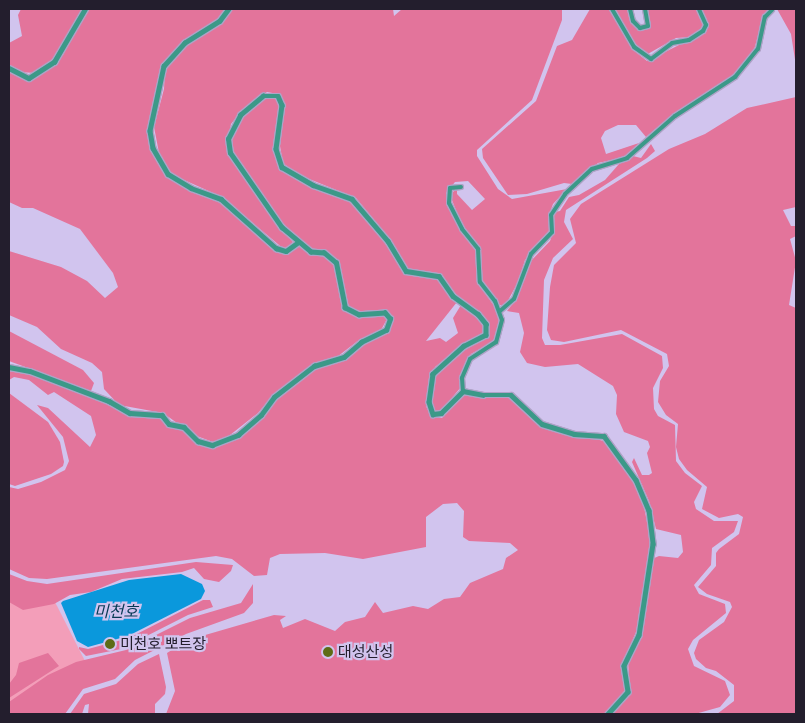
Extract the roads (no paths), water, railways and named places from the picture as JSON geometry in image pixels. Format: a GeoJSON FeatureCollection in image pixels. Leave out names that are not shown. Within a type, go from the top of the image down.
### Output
{"type":"FeatureCollection","features":[{"type":"Feature","properties":{"kind":"street"},"geometry":{"type":"LineString","coordinates":[[9,68],[29,78],[54,62],[85,9]]}},
{"type":"Feature","properties":{"kind":"street"},"geometry":{"type":"LineString","coordinates":[[229,9],[220,21],[192,37],[177,49],[164,66],[150,131],[153,148],[168,174],[186,186],[206,191],[230,205],[276,248],[286,251],[297,243]]}},
{"type":"Feature","properties":{"kind":"street"},"geometry":{"type":"LineString","coordinates":[[612,9],[634,48],[651,59],[672,43],[689,40],[703,31],[706,25],[699,9]]}},
{"type":"Feature","properties":{"kind":"street"},"geometry":{"type":"LineString","coordinates":[[630,9],[633,21],[640,28],[648,26],[645,9]]}},
{"type":"Feature","properties":{"kind":"street"},"geometry":{"type":"LineString","coordinates":[[500,312],[514,299],[531,254],[552,232],[551,214],[565,194],[592,169],[627,158],[675,116],[735,77],[758,49],[765,17],[772,10]]}},
{"type":"Feature","properties":{"kind":"street"},"geometry":{"type":"LineString","coordinates":[[9,367],[30,371],[109,401],[130,413],[162,415],[169,424],[184,427],[206,443],[212,445],[234,437],[302,373],[314,366],[344,357],[361,342],[386,330],[390,319],[385,313],[368,316],[347,310],[336,263],[324,253],[313,254],[297,243],[267,209],[228,149],[233,124],[254,102],[270,94],[278,96],[282,102],[276,149],[282,167],[313,185],[352,199],[388,241],[406,271],[439,276],[453,296],[483,319],[488,329],[486,335],[464,346],[433,374],[429,410],[433,414],[441,413],[463,391],[462,378],[470,359],[500,337],[500,312],[480,282],[478,249],[462,229],[449,203],[450,188],[461,187]]}},
{"type":"Feature","properties":{"kind":"street"},"geometry":{"type":"LineString","coordinates":[[463,391],[511,395],[542,424],[574,434],[604,436],[627,465],[644,498],[654,530],[647,591],[639,635],[624,666],[628,692],[608,714]]}},
{"type":"Feature","properties":{"kind":"water","name":"미천호"},"geometry":{"type":"Polygon","coordinates":[[[181,574],[202,584],[205,591],[201,599],[128,636],[88,647],[77,641],[61,603],[63,601],[129,580],[181,574]]]}},
{"type":"Feature","properties":{"kind":"place","name":"미천호 뽀트장"},"geometry":{"type":"Point","coordinates":[110,644]}},
{"type":"Feature","properties":{"kind":"place","name":"대성산성"},"geometry":{"type":"Point","coordinates":[328,652]}}]}
